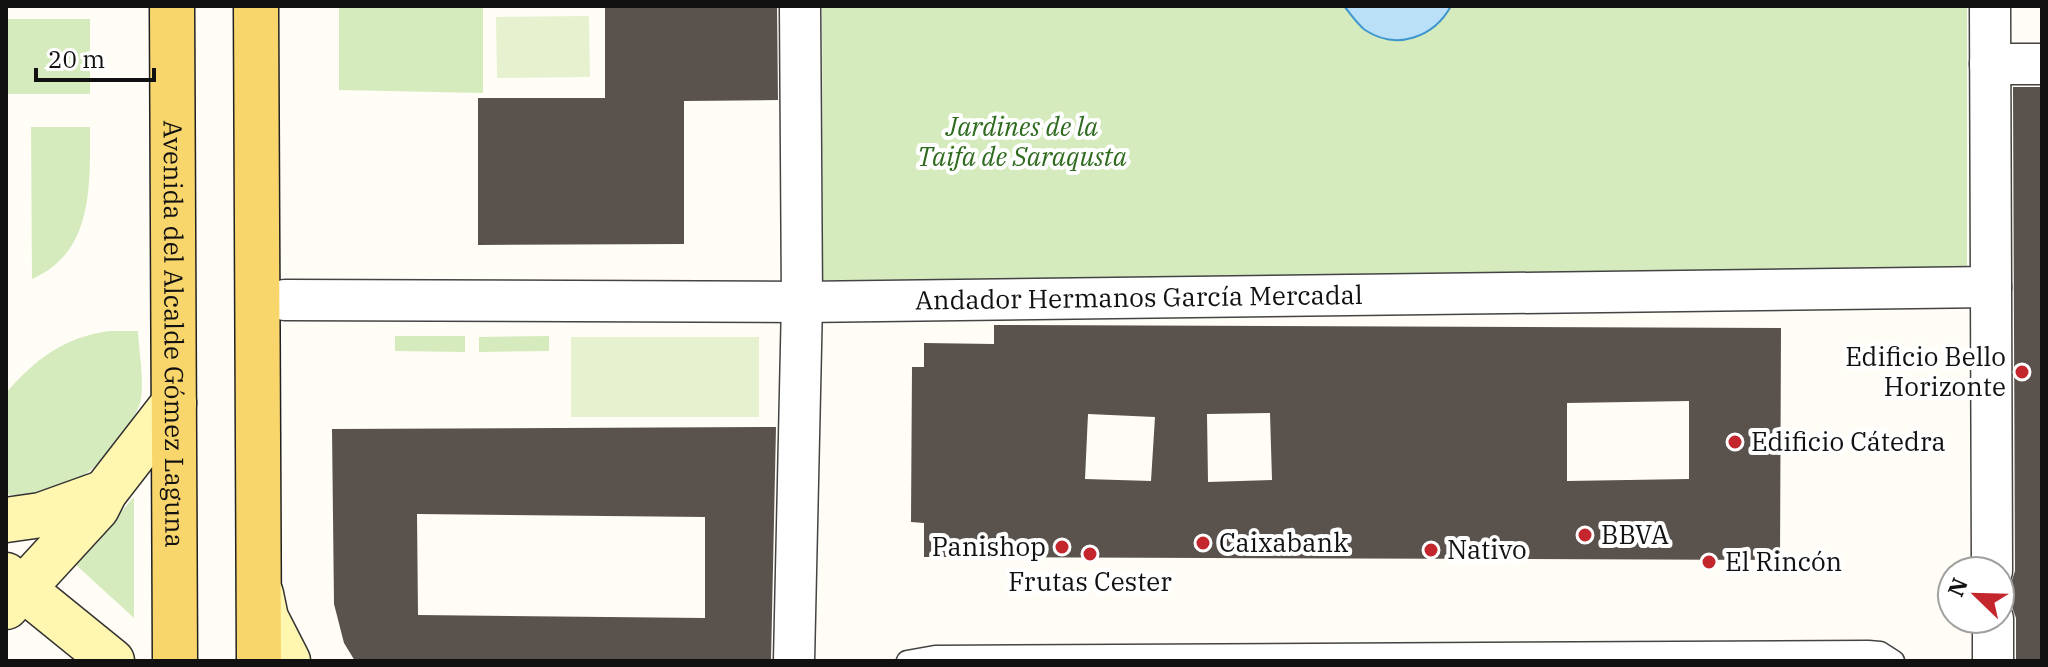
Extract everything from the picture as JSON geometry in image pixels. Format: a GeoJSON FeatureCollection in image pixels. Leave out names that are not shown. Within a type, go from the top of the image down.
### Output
{"type":"FeatureCollection","features":[{"type":"Feature","properties":{"kind":"main road","name":"Avenida del Alcalde Gómez Laguna"},"geometry":{"type":"LineString","coordinates":[[172,6],[175,661]]}},
{"type":"Feature","properties":{"kind":"main road"},"geometry":{"type":"LineString","coordinates":[[256,6],[259,661]]}},
{"type":"Feature","properties":{"kind":"street"},"geometry":{"type":"LineString","coordinates":[[794,661],[802,302],[800,6]]}},
{"type":"Feature","properties":{"kind":"street"},"geometry":{"type":"LineString","coordinates":[[1990,6],[1992,555]]}},
{"type":"Feature","properties":{"kind":"street"},"geometry":{"type":"LineString","coordinates":[[1990,64],[2042,64]]}},
{"type":"Feature","properties":{"kind":"street","name":"Andador Hermanos García Mercadal"},"geometry":{"type":"LineString","coordinates":[[285,300],[802,302],[1991,287]]}},
{"type":"Feature","properties":{"kind":"street"},"geometry":{"type":"LineString","coordinates":[[112,661],[12,591],[97,508],[105,492],[174,403]]}},
{"type":"Feature","properties":{"kind":"street"},"geometry":{"type":"LineString","coordinates":[[6,520],[41,515],[105,492]]}},
{"type":"Feature","properties":{"kind":"street"},"geometry":{"type":"LineString","coordinates":[[259,584],[266,618],[288,661]]}},
{"type":"Feature","properties":{"kind":"street"},"geometry":{"type":"LineString","coordinates":[[1993,635],[1993,661]]}},
{"type":"Feature","properties":{"kind":"lane"},"geometry":{"type":"LineString","coordinates":[[907,661],[935,656],[1868,651],[1880,652],[1894,661]]}},
{"type":"Feature","properties":{"kind":"green space"},"geometry":{"type":"Polygon","coordinates":[[[339,6],[483,6],[483,93],[339,90],[339,6]]]}},
{"type":"Feature","properties":{"kind":"green space","name":"Jardines de la Taifa de Saraqusta"},"geometry":{"type":"Polygon","coordinates":[[[822,6],[1967,6],[1967,275],[823,280],[822,6]]]}},
{"type":"Feature","properties":{"kind":"green space"},"geometry":{"type":"Polygon","coordinates":[[[589,16],[590,77],[497,78],[496,17],[589,16]]]}},
{"type":"Feature","properties":{"kind":"green space"},"geometry":{"type":"Polygon","coordinates":[[[6,19],[90,19],[90,94],[6,94],[6,19]]]}},
{"type":"Feature","properties":{"kind":"green space"},"geometry":{"type":"Polygon","coordinates":[[[31,127],[90,127],[88,193],[78,234],[67,252],[52,267],[32,279],[31,127]]]}},
{"type":"Feature","properties":{"kind":"green space"},"geometry":{"type":"Polygon","coordinates":[[[109,331],[138,331],[141,399],[129,425],[101,460],[74,482],[42,494],[6,494],[6,393],[51,352],[77,339],[109,331]]]}},
{"type":"Feature","properties":{"kind":"green space"},"geometry":{"type":"Polygon","coordinates":[[[395,336],[465,336],[465,352],[395,351],[395,336]]]}},
{"type":"Feature","properties":{"kind":"green space"},"geometry":{"type":"Polygon","coordinates":[[[549,336],[549,351],[479,352],[479,337],[549,336]]]}},
{"type":"Feature","properties":{"kind":"green space"},"geometry":{"type":"Polygon","coordinates":[[[571,337],[759,337],[759,417],[571,417],[571,337]]]}},
{"type":"Feature","properties":{"kind":"green space"},"geometry":{"type":"Polygon","coordinates":[[[134,497],[134,618],[75,564],[134,497]]]}},
{"type":"Feature","properties":{"kind":"water"},"geometry":{"type":"Polygon","coordinates":[[[1344,6],[1451,6],[1444,17],[1425,33],[1402,40],[1377,36],[1365,30],[1344,6]]]}},
{"type":"Feature","properties":{"kind":"building"},"geometry":{"type":"Polygon","coordinates":[[[605,6],[777,6],[778,100],[684,101],[684,244],[478,245],[478,98],[605,98],[605,6]]]}},
{"type":"Feature","properties":{"kind":"building","name":"Edificio Bello Horizonte"},"geometry":{"type":"Polygon","coordinates":[[[2013,87],[2042,87],[2042,661],[2016,661],[2013,87]]]}},
{"type":"Feature","properties":{"kind":"building","name":"Edificio Cátedra"},"geometry":{"type":"Polygon","coordinates":[[[994,325],[1781,328],[1780,560],[924,557],[924,523],[911,522],[912,367],[924,367],[924,343],[994,344],[994,325]],[[1689,401],[1567,403],[1567,481],[1689,479],[1689,401]],[[1270,413],[1207,414],[1208,482],[1272,480],[1270,413]],[[1088,414],[1085,479],[1151,481],[1155,417],[1088,414]]]}},
{"type":"Feature","properties":{"kind":"building"},"geometry":{"type":"Polygon","coordinates":[[[776,427],[771,661],[355,661],[344,643],[334,604],[332,429],[776,427]],[[417,514],[418,615],[705,618],[705,517],[417,514]]]}},
{"type":"Feature","properties":{"kind":"place","name":"Edificio Bello Horizonte"},"geometry":{"type":"Point","coordinates":[2022,372]}},
{"type":"Feature","properties":{"kind":"place","name":"Edificio Cátedra"},"geometry":{"type":"Point","coordinates":[1735,442]}},
{"type":"Feature","properties":{"kind":"place","name":"BBVA"},"geometry":{"type":"Point","coordinates":[1585,535]}},
{"type":"Feature","properties":{"kind":"place","name":"Caixabank"},"geometry":{"type":"Point","coordinates":[1203,543]}},
{"type":"Feature","properties":{"kind":"place","name":"Panishop"},"geometry":{"type":"Point","coordinates":[1062,547]}},
{"type":"Feature","properties":{"kind":"place","name":"Nativo"},"geometry":{"type":"Point","coordinates":[1431,550]}},
{"type":"Feature","properties":{"kind":"place","name":"Frutas Cester"},"geometry":{"type":"Point","coordinates":[1090,554]}},
{"type":"Feature","properties":{"kind":"place","name":"El Rincón"},"geometry":{"type":"Point","coordinates":[1709,562]}}]}
